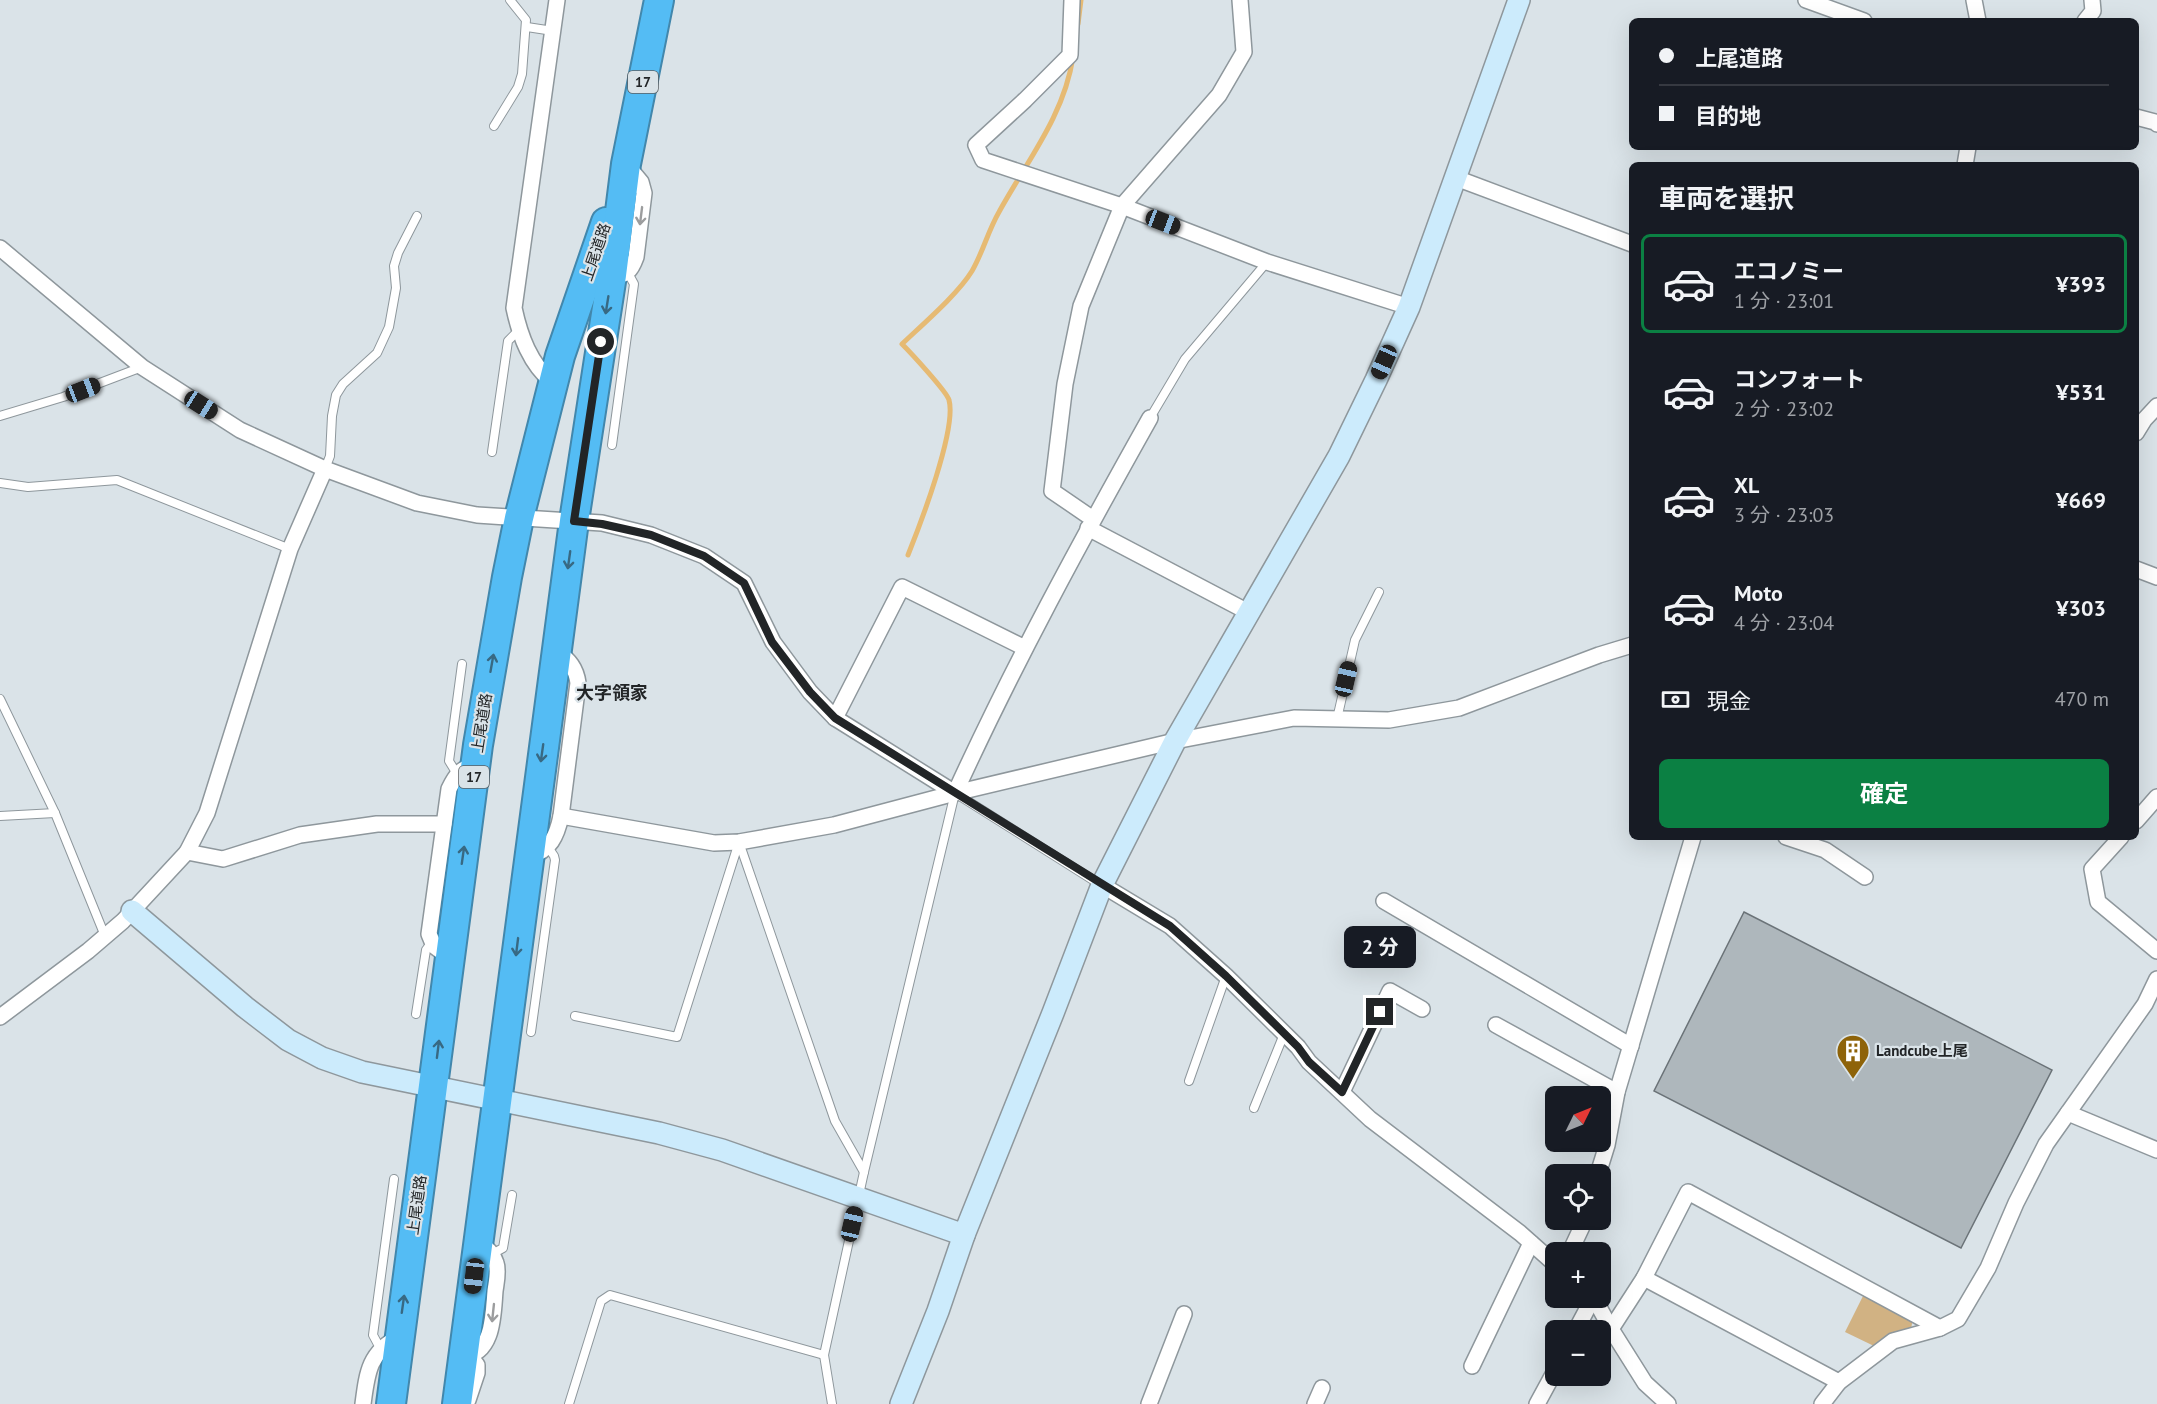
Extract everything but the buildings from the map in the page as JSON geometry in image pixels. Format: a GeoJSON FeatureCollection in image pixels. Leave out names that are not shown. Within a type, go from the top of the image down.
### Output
{"type":"FeatureCollection","features":[{"type":"Feature","properties":{"kind":"highway","name":"上尾道路"},"geometry":{"type":"LineString","coordinates":[[391,1404],[390,1343],[433,1088],[441,950],[466,768],[519,518],[560,356],[626,164],[659,0]]}},
{"type":"Feature","properties":{"kind":"highway","name":"上尾道路"},"geometry":{"type":"LineString","coordinates":[[457,1404],[485,1248],[497,1100],[538,852],[557,651],[574,521],[620,274],[626,164]]}},
{"type":"Feature","properties":{"kind":"street"},"geometry":{"type":"LineString","coordinates":[[553,383],[539,369],[519,330],[514,308],[557,0]]}},
{"type":"Feature","properties":{"kind":"street"},"geometry":{"type":"LineString","coordinates":[[1072,0],[1070,55],[976,145],[983,160],[1122,206],[1267,262],[1410,307]]}},
{"type":"Feature","properties":{"kind":"street"},"geometry":{"type":"LineString","coordinates":[[1240,0],[1244,52],[1219,95],[1122,206],[1081,306],[1065,384],[1052,491],[1090,524],[1248,612]]}},
{"type":"Feature","properties":{"kind":"street"},"geometry":{"type":"LineString","coordinates":[[901,1404],[938,1311],[964,1235],[1102,885],[1175,741],[1338,456],[1410,307],[1520,0]]}},
{"type":"Feature","properties":{"kind":"street"},"geometry":{"type":"LineString","coordinates":[[1806,0],[1856,18]]}},
{"type":"Feature","properties":{"kind":"street"},"geometry":{"type":"LineString","coordinates":[[1974,0],[1977,18]]}},
{"type":"Feature","properties":{"kind":"street"},"geometry":{"type":"LineString","coordinates":[[2087,18],[2093,11],[2092,0]]}},
{"type":"Feature","properties":{"kind":"street"},"geometry":{"type":"LineString","coordinates":[[2139,118],[2157,124]]}},
{"type":"Feature","properties":{"kind":"street"},"geometry":{"type":"LineString","coordinates":[[1456,178],[1629,243]]}},
{"type":"Feature","properties":{"kind":"street"},"geometry":{"type":"LineString","coordinates":[[0,248],[141,367],[240,429],[325,470],[417,503],[477,515],[602,524],[651,535],[704,556],[744,583],[772,642],[810,692],[835,718],[955,793]]}},
{"type":"Feature","properties":{"kind":"street"},"geometry":{"type":"LineString","coordinates":[[2139,428],[2157,406]]}},
{"type":"Feature","properties":{"kind":"street"},"geometry":{"type":"LineString","coordinates":[[955,793],[994,707],[1090,524],[1150,418]]}},
{"type":"Feature","properties":{"kind":"street"},"geometry":{"type":"LineString","coordinates":[[0,1017],[105,936],[132,911],[187,852],[207,813],[290,549],[325,470]]}},
{"type":"Feature","properties":{"kind":"street"},"geometry":{"type":"LineString","coordinates":[[2139,570],[2157,577]]}},
{"type":"Feature","properties":{"kind":"street"},"geometry":{"type":"LineString","coordinates":[[835,718],[902,587],[1025,648]]}},
{"type":"Feature","properties":{"kind":"street"},"geometry":{"type":"LineString","coordinates":[[561,816],[714,843],[739,842],[834,825],[955,793],[1175,741],[1294,718],[1389,720],[1459,708],[1629,646]]}},
{"type":"Feature","properties":{"kind":"street"},"geometry":{"type":"LineString","coordinates":[[538,852],[557,832],[561,816],[578,683],[573,666],[557,651]]}},
{"type":"Feature","properties":{"kind":"street"},"geometry":{"type":"LineString","coordinates":[[441,950],[429,934],[448,789],[466,768]]}},
{"type":"Feature","properties":{"kind":"street"},"geometry":{"type":"LineString","coordinates":[[2139,817],[2157,797]]}},
{"type":"Feature","properties":{"kind":"street"},"geometry":{"type":"LineString","coordinates":[[187,852],[223,860],[300,835],[377,824],[444,824]]}},
{"type":"Feature","properties":{"kind":"street"},"geometry":{"type":"LineString","coordinates":[[1601,1164],[1617,1092],[1692,840]]}},
{"type":"Feature","properties":{"kind":"street"},"geometry":{"type":"LineString","coordinates":[[1795,840],[1825,850],[1865,877]]}},
{"type":"Feature","properties":{"kind":"street"},"geometry":{"type":"LineString","coordinates":[[2118,840],[2092,869],[2098,902],[2157,951]]}},
{"type":"Feature","properties":{"kind":"street"},"geometry":{"type":"LineString","coordinates":[[1102,885],[1170,926],[1226,976],[1309,1062],[1370,1119],[1545,1255]]}},
{"type":"Feature","properties":{"kind":"street"},"geometry":{"type":"LineString","coordinates":[[1384,901],[1632,1046]]}},
{"type":"Feature","properties":{"kind":"street"},"geometry":{"type":"LineString","coordinates":[[132,911],[245,1007],[288,1040],[322,1058],[362,1072],[648,1131],[712,1147],[964,1235]]}},
{"type":"Feature","properties":{"kind":"street"},"geometry":{"type":"LineString","coordinates":[[1822,1404],[1839,1382],[1893,1341],[1940,1328],[1958,1319],[1988,1268],[2016,1203],[2046,1144],[2145,1004],[2157,980]]}},
{"type":"Feature","properties":{"kind":"street"},"geometry":{"type":"LineString","coordinates":[[1342,1092],[1389,992],[1422,1009]]}},
{"type":"Feature","properties":{"kind":"street"},"geometry":{"type":"LineString","coordinates":[[1496,1025],[1617,1092]]}},
{"type":"Feature","properties":{"kind":"street"},"geometry":{"type":"LineString","coordinates":[[2068,1113],[2157,1150]]}},
{"type":"Feature","properties":{"kind":"street"},"geometry":{"type":"LineString","coordinates":[[1668,1404],[1645,1383],[1611,1329],[1644,1278],[1688,1192],[1940,1328]]}},
{"type":"Feature","properties":{"kind":"street"},"geometry":{"type":"LineString","coordinates":[[1472,1366],[1531,1243]]}},
{"type":"Feature","properties":{"kind":"street"},"geometry":{"type":"LineString","coordinates":[[1644,1278],[1839,1382]]}},
{"type":"Feature","properties":{"kind":"street"},"geometry":{"type":"LineString","coordinates":[[1150,1403],[1184,1314]]}},
{"type":"Feature","properties":{"kind":"street"},"geometry":{"type":"LineString","coordinates":[[363,1404],[372,1362],[390,1343]]}},
{"type":"Feature","properties":{"kind":"street"},"geometry":{"type":"LineString","coordinates":[[467,1356],[477,1365],[468,1404]]}},
{"type":"Feature","properties":{"kind":"street"},"geometry":{"type":"LineString","coordinates":[[1537,1404],[1547,1386]]}},
{"type":"Feature","properties":{"kind":"street"},"geometry":{"type":"LineString","coordinates":[[1315,1404],[1322,1388]]}},
{"type":"Feature","properties":{"kind":"lane"},"geometry":{"type":"LineString","coordinates":[[494,126],[518,87],[522,74],[526,20],[510,0]]}},
{"type":"Feature","properties":{"kind":"lane"},"geometry":{"type":"LineString","coordinates":[[527,27],[553,31]]}},
{"type":"Feature","properties":{"kind":"lane"},"geometry":{"type":"LineString","coordinates":[[325,470],[330,456],[332,416],[336,395],[343,384],[373,358],[389,327],[396,288],[394,266],[417,216]]}},
{"type":"Feature","properties":{"kind":"lane"},"geometry":{"type":"LineString","coordinates":[[1150,418],[1185,359],[1267,262]]}},
{"type":"Feature","properties":{"kind":"lane"},"geometry":{"type":"LineString","coordinates":[[612,445],[634,284],[620,274]]}},
{"type":"Feature","properties":{"kind":"lane"},"geometry":{"type":"LineString","coordinates":[[492,452],[508,340],[519,330]]}},
{"type":"Feature","properties":{"kind":"lane"},"geometry":{"type":"LineString","coordinates":[[0,416],[63,397],[141,367]]}},
{"type":"Feature","properties":{"kind":"lane"},"geometry":{"type":"LineString","coordinates":[[0,483],[28,487],[117,480],[290,549]]}},
{"type":"Feature","properties":{"kind":"lane"},"geometry":{"type":"LineString","coordinates":[[1337,719],[1355,640],[1378,592]]}},
{"type":"Feature","properties":{"kind":"lane"},"geometry":{"type":"LineString","coordinates":[[462,664],[449,761],[466,768]]}},
{"type":"Feature","properties":{"kind":"lane"},"geometry":{"type":"LineString","coordinates":[[0,699],[55,813],[105,936]]}},
{"type":"Feature","properties":{"kind":"lane"},"geometry":{"type":"LineString","coordinates":[[832,1404],[824,1356],[864,1172],[955,793],[1102,885]]}},
{"type":"Feature","properties":{"kind":"lane"},"geometry":{"type":"LineString","coordinates":[[0,816],[55,813]]}},
{"type":"Feature","properties":{"kind":"lane"},"geometry":{"type":"LineString","coordinates":[[739,842],[835,1121],[864,1172]]}},
{"type":"Feature","properties":{"kind":"lane"},"geometry":{"type":"LineString","coordinates":[[575,1016],[677,1037],[739,842]]}},
{"type":"Feature","properties":{"kind":"lane"},"geometry":{"type":"LineString","coordinates":[[531,1032],[555,860],[554,856],[538,852]]}},
{"type":"Feature","properties":{"kind":"lane"},"geometry":{"type":"LineString","coordinates":[[416,1014],[426,951],[441,950]]}},
{"type":"Feature","properties":{"kind":"lane"},"geometry":{"type":"LineString","coordinates":[[1189,1081],[1226,976]]}},
{"type":"Feature","properties":{"kind":"lane"},"geometry":{"type":"LineString","coordinates":[[1254,1108],[1284,1034]]}},
{"type":"Feature","properties":{"kind":"lane"},"geometry":{"type":"LineString","coordinates":[[390,1343],[373,1335],[394,1179]]}},
{"type":"Feature","properties":{"kind":"lane"},"geometry":{"type":"LineString","coordinates":[[485,1248],[503,1248],[512,1195]]}},
{"type":"Feature","properties":{"kind":"lane"},"geometry":{"type":"LineString","coordinates":[[569,1404],[601,1301],[610,1295],[824,1356]]}},
{"type":"Feature","properties":{"kind":"shaded area"},"geometry":{"type":"Polygon","coordinates":[[[1864,1294],[1913,1318],[1911,1329],[1874,1346],[1845,1332],[1864,1294]]]}},
{"type":"Feature","properties":{"kind":"waterway"},"geometry":{"type":"LineString","coordinates":[[1078,24],[1081,0]]}},
{"type":"Feature","properties":{"kind":"waterway"},"geometry":{"type":"LineString","coordinates":[[908,555],[943,454],[950,414],[947,396],[902,344],[949,299],[972,271],[995,219],[1053,119],[1062,99],[1073,57]]}},
{"type":"Feature","properties":{"kind":"place","name":"Landcube上尾"},"geometry":{"type":"Point","coordinates":[1853,1080]}},
{"type":"Feature","properties":{"kind":"district","name":"大字領家"},"geometry":{"type":"Point","coordinates":[612,693]}},
{"type":"Feature","properties":{"kind":"route"},"geometry":{"type":"LineString","coordinates":[[601,342],[574,521],[602,524],[651,535],[704,556],[744,583],[772,642],[810,692],[835,718],[1170,926],[1226,976],[1298,1047],[1309,1062],[1342,1092],[1380,1012]]}}]}
